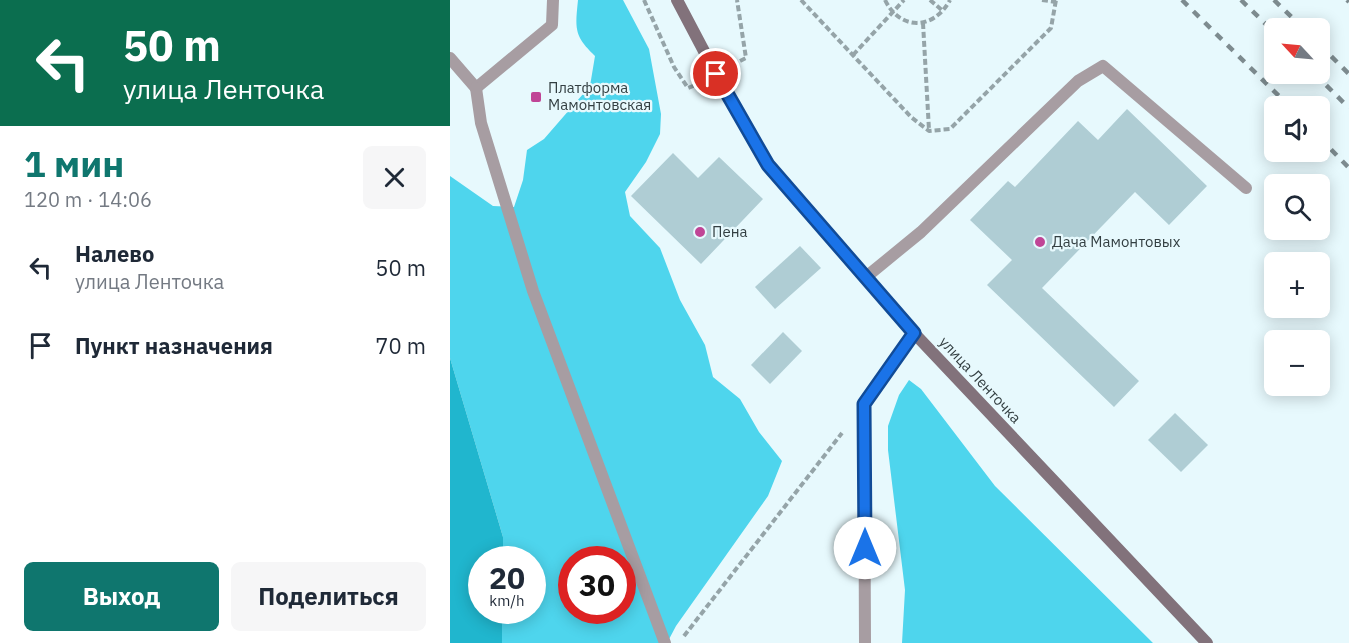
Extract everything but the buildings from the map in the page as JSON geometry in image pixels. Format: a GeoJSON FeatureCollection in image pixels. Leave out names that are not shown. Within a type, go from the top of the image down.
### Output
{"type":"FeatureCollection","features":[{"type":"Feature","properties":{"kind":"main road","name":"улица Ленточка"},"geometry":{"type":"LineString","coordinates":[[677,0],[768,165],[914,333],[1207,643]]}},
{"type":"Feature","properties":{"kind":"street"},"geometry":{"type":"LineString","coordinates":[[476,88],[552,25],[553,0]]}},
{"type":"Feature","properties":{"kind":"street"},"geometry":{"type":"LineString","coordinates":[[450,58],[476,88],[481,123],[533,291],[665,643]]}},
{"type":"Feature","properties":{"kind":"street"},"geometry":{"type":"LineString","coordinates":[[866,277],[921,232],[1078,81],[1103,66],[1246,188]]}},
{"type":"Feature","properties":{"kind":"street"},"geometry":{"type":"LineString","coordinates":[[866,643],[864,404],[914,333]]}},
{"type":"Feature","properties":{"kind":"path"},"geometry":{"type":"LineString","coordinates":[[644,0],[674,67],[688,88],[701,82]]}},
{"type":"Feature","properties":{"kind":"path"},"geometry":{"type":"LineString","coordinates":[[732,65],[746,58],[736,0]]}},
{"type":"Feature","properties":{"kind":"path"},"geometry":{"type":"LineString","coordinates":[[801,0],[911,117],[929,130],[950,129],[1051,28],[1057,1],[1042,0]]}},
{"type":"Feature","properties":{"kind":"path"},"geometry":{"type":"LineString","coordinates":[[885,0],[892,12],[900,19],[911,23],[923,23],[934,19],[950,0]]}},
{"type":"Feature","properties":{"kind":"path"},"geometry":{"type":"LineString","coordinates":[[853,55],[904,0]]}},
{"type":"Feature","properties":{"kind":"path"},"geometry":{"type":"LineString","coordinates":[[930,0],[943,11]]}},
{"type":"Feature","properties":{"kind":"path"},"geometry":{"type":"LineString","coordinates":[[923,23],[929,130]]}},
{"type":"Feature","properties":{"kind":"path"},"geometry":{"type":"LineString","coordinates":[[679,643],[864,404]]}},
{"type":"Feature","properties":{"kind":"shaded area"},"geometry":{"type":"Polygon","coordinates":[[[578,0],[623,0],[649,49],[661,114],[660,134],[646,162],[625,192],[630,216],[660,248],[680,300],[705,345],[713,377],[740,399],[759,432],[782,461],[768,496],[676,626],[667,643],[502,643],[502,624],[546,624],[546,546],[503,546],[503,537],[450,358],[450,176],[493,206],[514,207],[523,180],[527,150],[544,139],[590,86],[595,56],[583,43],[577,25],[578,0]]]}},
{"type":"Feature","properties":{"kind":"shaded area"},"geometry":{"type":"Polygon","coordinates":[[[450,358],[503,537],[503,546],[468,546],[468,624],[502,624],[502,643],[450,643],[450,358]]]}},
{"type":"Feature","properties":{"kind":"shaded area"},"geometry":{"type":"Polygon","coordinates":[[[909,380],[921,389],[995,486],[1153,643],[902,643],[905,590],[888,450],[888,426],[899,395],[909,380]]]}},
{"type":"Feature","properties":{"kind":"railway"},"geometry":{"type":"LineString","coordinates":[[1182,0],[1279,96]]}},
{"type":"Feature","properties":{"kind":"railway"},"geometry":{"type":"LineString","coordinates":[[1241,0],[1264,22]]}},
{"type":"Feature","properties":{"kind":"railway"},"geometry":{"type":"LineString","coordinates":[[1274,0],[1293,18]]}},
{"type":"Feature","properties":{"kind":"railway"},"geometry":{"type":"LineString","coordinates":[[1330,55],[1349,74]]}},
{"type":"Feature","properties":{"kind":"railway"},"geometry":{"type":"LineString","coordinates":[[1325,84],[1349,108]]}},
{"type":"Feature","properties":{"kind":"railway"},"geometry":{"type":"LineString","coordinates":[[1330,148],[1349,168]]}},
{"type":"Feature","properties":{"kind":"place","name":"Платформа Мамонтовская"},"geometry":{"type":"Point","coordinates":[536,97]}},
{"type":"Feature","properties":{"kind":"place","name":"Пена"},"geometry":{"type":"Point","coordinates":[700,232]}},
{"type":"Feature","properties":{"kind":"place","name":"Дача Мамонтовых"},"geometry":{"type":"Point","coordinates":[1040,242]}},
{"type":"Feature","properties":{"kind":"route"},"geometry":{"type":"LineString","coordinates":[[716,74],[768,165],[914,333],[864,404],[865,548]]}}]}
